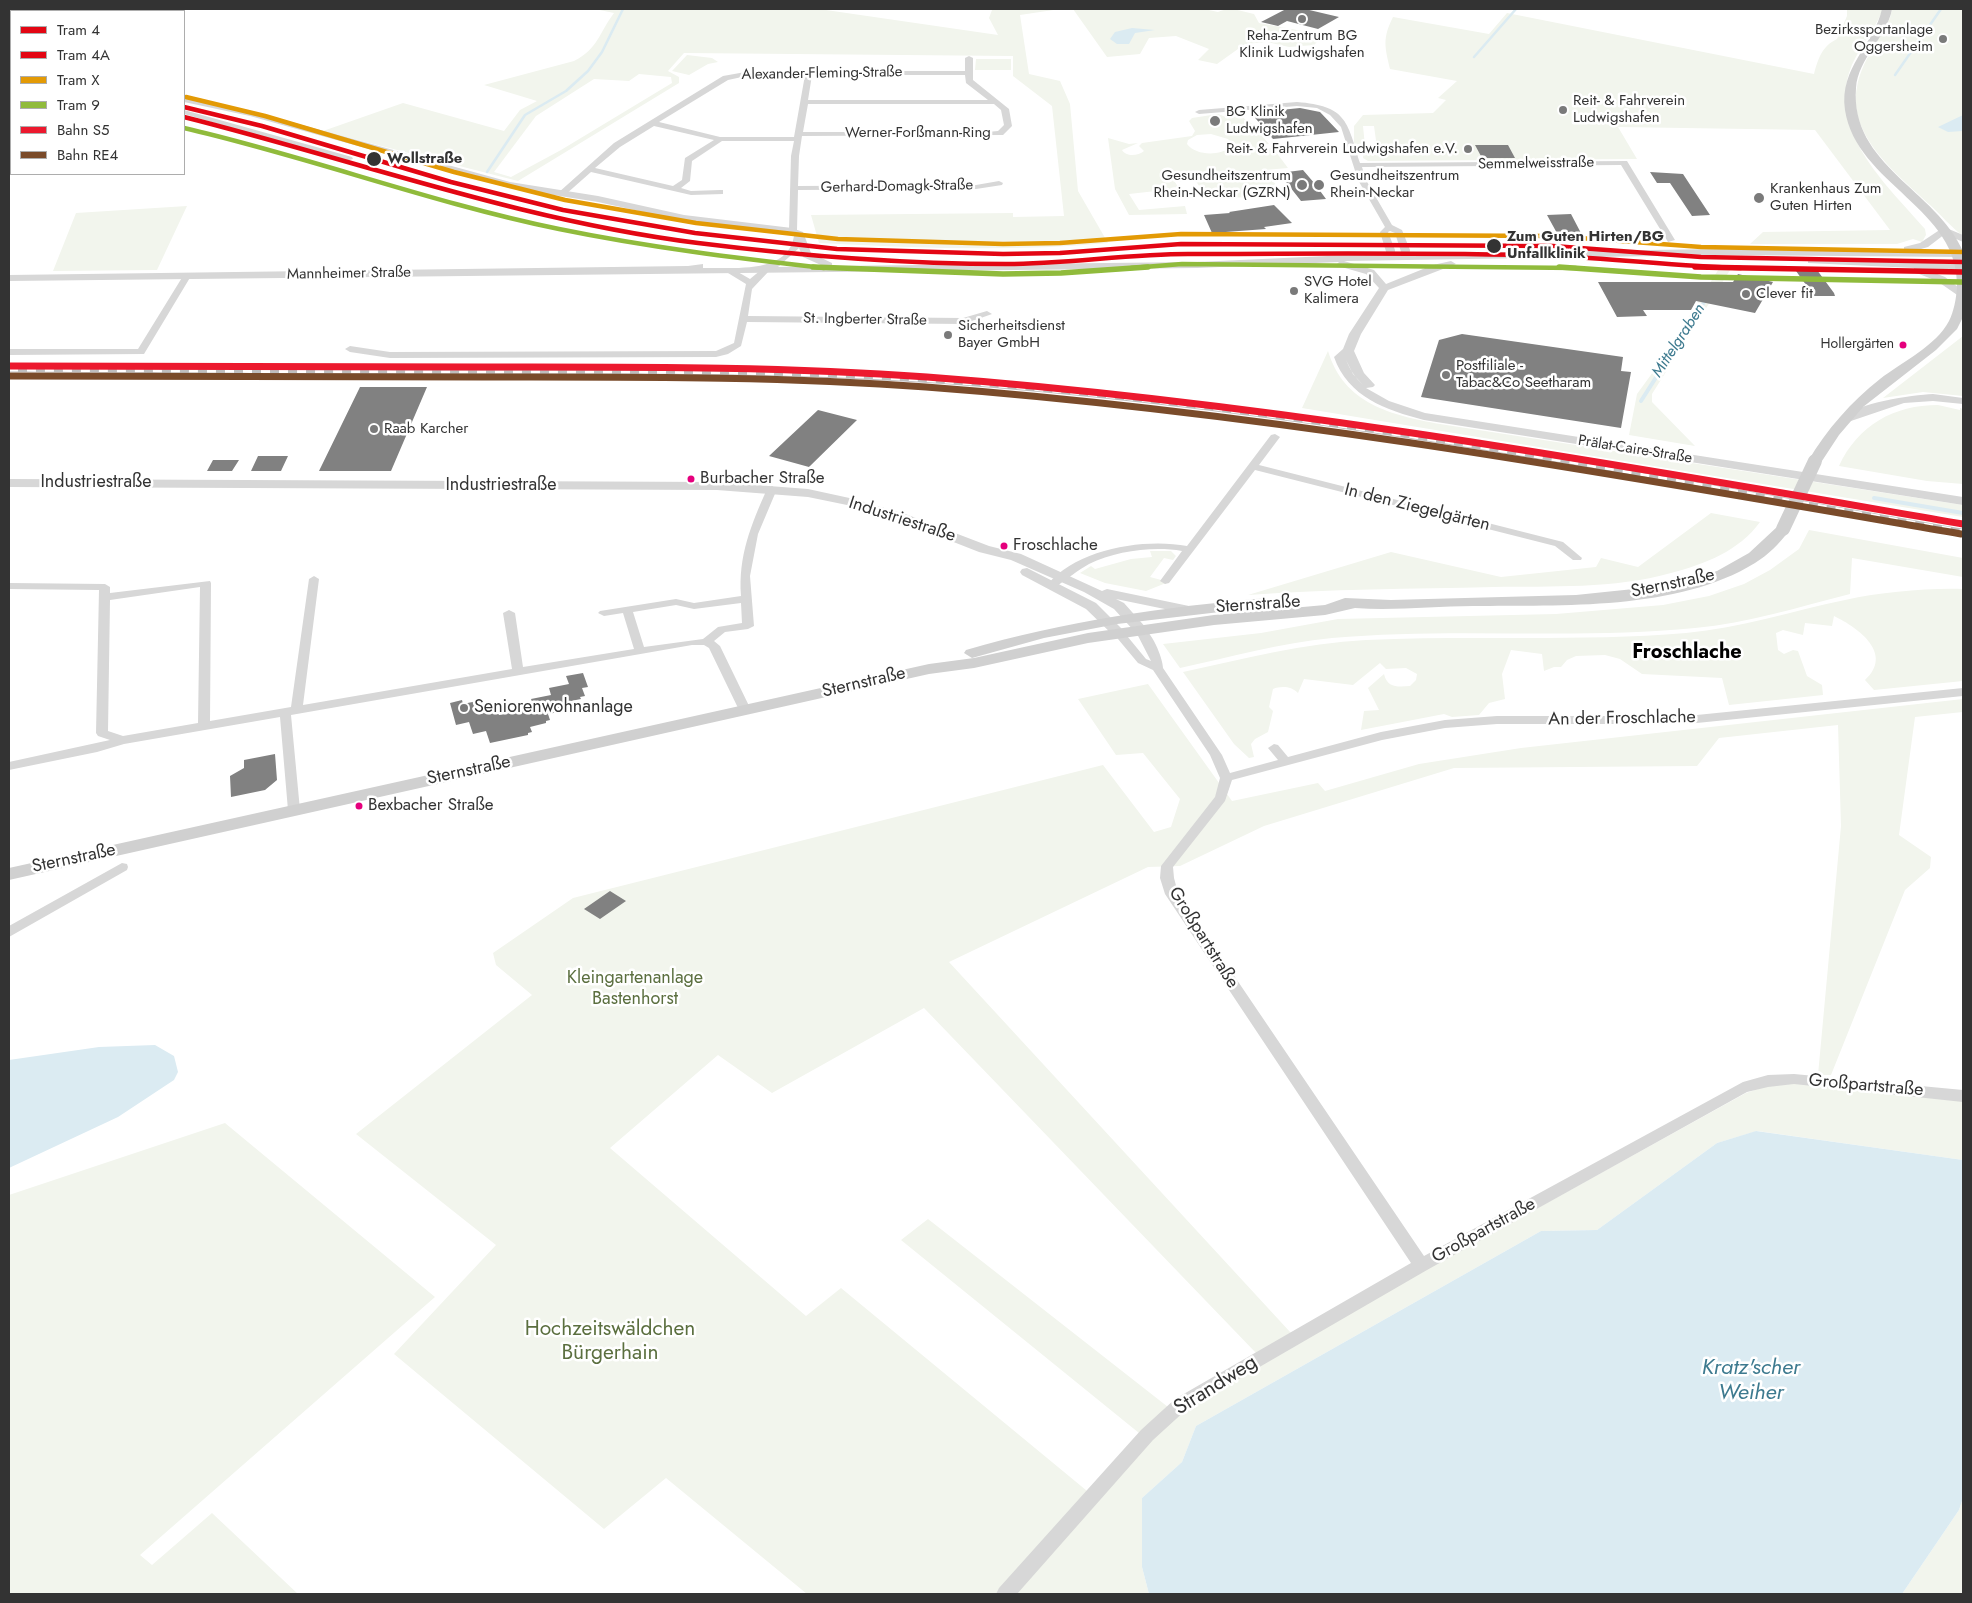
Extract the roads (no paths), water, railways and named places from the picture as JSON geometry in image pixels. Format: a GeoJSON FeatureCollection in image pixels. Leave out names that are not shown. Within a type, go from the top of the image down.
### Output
{"type":"FeatureCollection","features":[{"type":"Feature","properties":{"kind":"main road","name":"Sternstraße"},"geometry":{"type":"LineString","coordinates":[[929,669],[998,644],[1062,628],[1108,620],[1189,610],[1322,600],[1354,604],[1550,600],[1656,591],[1681,586],[1720,574],[1749,560],[1770,544],[1783,529],[1822,447],[1874,390],[1944,336],[1955,321],[1963,296],[1961,254],[1944,230],[1882,166],[1856,126],[1852,113],[1850,87],[1855,72],[1885,18],[1887,9]]}},
{"type":"Feature","properties":{"kind":"main road","name":"Sternstraße"},"geometry":{"type":"LineString","coordinates":[[9,874],[929,669],[974,663],[1038,647],[1141,630],[1325,610],[1354,604]]}},
{"type":"Feature","properties":{"kind":"street"},"geometry":{"type":"LineString","coordinates":[[969,73],[970,58]]}},
{"type":"Feature","properties":{"kind":"street","name":"Alexander-Fleming-Straße"},"geometry":{"type":"LineString","coordinates":[[562,193],[617,145],[726,78],[751,73],[969,73]]}},
{"type":"Feature","properties":{"kind":"street"},"geometry":{"type":"LineString","coordinates":[[350,349],[390,355],[705,356],[725,352],[738,344],[746,297],[751,283],[796,247],[794,188],[798,137],[809,73]]}},
{"type":"Feature","properties":{"kind":"street","name":"Werner-Forßmann-Ring"},"geometry":{"type":"LineString","coordinates":[[798,137],[994,134],[1006,130],[1008,126],[1004,110],[969,80],[969,73]]}},
{"type":"Feature","properties":{"kind":"street"},"geometry":{"type":"LineString","coordinates":[[804,102],[850,98],[996,102]]}},
{"type":"Feature","properties":{"kind":"street"},"geometry":{"type":"LineString","coordinates":[[185,99],[252,114],[509,185],[562,193],[711,223],[796,232]]}},
{"type":"Feature","properties":{"kind":"street"},"geometry":{"type":"LineString","coordinates":[[1199,112],[1297,104],[1319,106],[1333,113],[1345,127],[1362,180],[1389,227],[1399,232],[1406,250],[1405,260]]}},
{"type":"Feature","properties":{"kind":"street"},"geometry":{"type":"LineString","coordinates":[[185,112],[349,159]]}},
{"type":"Feature","properties":{"kind":"street"},"geometry":{"type":"LineString","coordinates":[[652,123],[720,139],[798,137]]}},
{"type":"Feature","properties":{"kind":"street"},"geometry":{"type":"LineString","coordinates":[[674,189],[686,181],[688,160],[720,139]]}},
{"type":"Feature","properties":{"kind":"street","name":"Semmelweisstraße"},"geometry":{"type":"LineString","coordinates":[[1357,165],[1624,163],[1671,240]]}},
{"type":"Feature","properties":{"kind":"street"},"geometry":{"type":"LineString","coordinates":[[589,169],[691,193],[720,192]]}},
{"type":"Feature","properties":{"kind":"street","name":"Gerhard-Domagk-Straße"},"geometry":{"type":"LineString","coordinates":[[794,188],[976,187],[999,183]]}},
{"type":"Feature","properties":{"kind":"street"},"geometry":{"type":"LineString","coordinates":[[1389,227],[1384,232],[1391,250],[1390,260]]}},
{"type":"Feature","properties":{"kind":"street"},"geometry":{"type":"LineString","coordinates":[[1900,252],[1924,245],[1944,230],[1963,239]]}},
{"type":"Feature","properties":{"kind":"street"},"geometry":{"type":"LineString","coordinates":[[796,232],[807,255],[828,265]]}},
{"type":"Feature","properties":{"kind":"street","name":"Mannheimer Straße"},"geometry":{"type":"LineString","coordinates":[[9,278],[689,268],[699,266],[971,268],[1900,252],[1961,254]]}},
{"type":"Feature","properties":{"kind":"street","name":"Mannheimer Straße"},"geometry":{"type":"LineString","coordinates":[[1309,262],[1342,264],[1390,260]]}},
{"type":"Feature","properties":{"kind":"street","name":"Prälat-Caire-Straße"},"geometry":{"type":"LineString","coordinates":[[1385,286],[1390,260]]}},
{"type":"Feature","properties":{"kind":"street","name":"Mannheimer Straße"},"geometry":{"type":"LineString","coordinates":[[1405,260],[1451,264],[1768,261],[1962,267]]}},
{"type":"Feature","properties":{"kind":"street","name":"Prälat-Caire-Straße"},"geometry":{"type":"LineString","coordinates":[[1405,260],[1385,286],[1355,334],[1348,351],[1364,380],[1379,392],[1408,405],[1614,444],[1963,501]]}},
{"type":"Feature","properties":{"kind":"street"},"geometry":{"type":"LineString","coordinates":[[1866,263],[1928,273],[1941,279],[1963,296]]}},
{"type":"Feature","properties":{"kind":"street"},"geometry":{"type":"LineString","coordinates":[[1342,264],[1370,272],[1385,286],[1425,271],[1451,264]]}},
{"type":"Feature","properties":{"kind":"street","name":"Mannheimer Straße"},"geometry":{"type":"LineString","coordinates":[[689,268],[697,271],[731,271],[828,265],[945,265],[971,268]]}},
{"type":"Feature","properties":{"kind":"street"},"geometry":{"type":"LineString","coordinates":[[731,271],[751,283]]}},
{"type":"Feature","properties":{"kind":"street"},"geometry":{"type":"LineString","coordinates":[[9,352],[141,352],[186,276]]}},
{"type":"Feature","properties":{"kind":"street","name":"St. Ingberter Straße"},"geometry":{"type":"LineString","coordinates":[[742,319],[964,321],[987,314]]}},
{"type":"Feature","properties":{"kind":"street"},"geometry":{"type":"LineString","coordinates":[[1848,418],[1887,402],[1929,397],[1963,401]]}},
{"type":"Feature","properties":{"kind":"street"},"geometry":{"type":"LineString","coordinates":[[1165,581],[1275,437]]}},
{"type":"Feature","properties":{"kind":"street","name":"Prälat-Caire-Straße"},"geometry":{"type":"LineString","coordinates":[[1731,462],[1963,492]]}},
{"type":"Feature","properties":{"kind":"street","name":"In den Ziegelgärten"},"geometry":{"type":"LineString","coordinates":[[1252,466],[1559,544],[1578,558]]}},
{"type":"Feature","properties":{"kind":"street","name":"Industriestraße"},"geometry":{"type":"LineString","coordinates":[[9,483],[717,486],[772,489],[814,494],[858,504],[904,518],[984,548],[1006,562],[1058,581],[1089,589],[1119,606],[1141,630]]}},
{"type":"Feature","properties":{"kind":"street"},"geometry":{"type":"LineString","coordinates":[[706,642],[722,629],[748,626],[746,576],[753,534],[772,489]]}},
{"type":"Feature","properties":{"kind":"street"},"geometry":{"type":"LineString","coordinates":[[1058,581],[1086,562],[1105,555],[1148,548],[1179,547],[1188,549]]}},
{"type":"Feature","properties":{"kind":"street"},"geometry":{"type":"LineString","coordinates":[[294,810],[291,710],[314,579]]}},
{"type":"Feature","properties":{"kind":"street","name":"Industriestraße"},"geometry":{"type":"LineString","coordinates":[[1058,581],[1108,620],[1119,634]]}},
{"type":"Feature","properties":{"kind":"street"},"geometry":{"type":"LineString","coordinates":[[9,586],[105,592],[206,583],[204,725]]}},
{"type":"Feature","properties":{"kind":"street"},"geometry":{"type":"LineString","coordinates":[[1089,589],[1137,601],[1189,610]]}},
{"type":"Feature","properties":{"kind":"street"},"geometry":{"type":"LineString","coordinates":[[105,592],[102,733],[117,738]]}},
{"type":"Feature","properties":{"kind":"street"},"geometry":{"type":"LineString","coordinates":[[604,613],[676,602],[694,606],[746,599]]}},
{"type":"Feature","properties":{"kind":"street"},"geometry":{"type":"LineString","coordinates":[[627,609],[640,651]]}},
{"type":"Feature","properties":{"kind":"street"},"geometry":{"type":"LineString","coordinates":[[509,613],[518,671]]}},
{"type":"Feature","properties":{"kind":"street"},"geometry":{"type":"LineString","coordinates":[[1141,630],[1157,658],[1157,668]]}},
{"type":"Feature","properties":{"kind":"street"},"geometry":{"type":"LineString","coordinates":[[1119,634],[1142,661],[1157,668],[1216,755],[1226,778]]}},
{"type":"Feature","properties":{"kind":"street"},"geometry":{"type":"LineString","coordinates":[[9,766],[97,748],[117,738],[204,725],[692,642],[706,642],[714,646],[745,710]]}},
{"type":"Feature","properties":{"kind":"street","name":"An der Froschlache"},"geometry":{"type":"LineString","coordinates":[[1226,778],[1380,736],[1445,724],[1497,720],[1688,720],[1963,692]]}},
{"type":"Feature","properties":{"kind":"street"},"geometry":{"type":"LineString","coordinates":[[1274,748],[1285,761]]}},
{"type":"Feature","properties":{"kind":"street","name":"Großpartstraße"},"geometry":{"type":"LineString","coordinates":[[1226,778],[1225,789],[1221,798],[1168,866],[1167,878],[1172,894],[1421,1265],[1743,1088],[1768,1081],[1794,1079],[1963,1096]]}},
{"type":"Feature","properties":{"kind":"street"},"geometry":{"type":"LineString","coordinates":[[9,932],[122,867]]}},
{"type":"Feature","properties":{"kind":"street","name":"Strandweg"},"geometry":{"type":"LineString","coordinates":[[1005,1594],[1147,1434],[1181,1404],[1421,1265]]}},
{"type":"Feature","properties":{"kind":"water"},"geometry":{"type":"Polygon","coordinates":[[[1132,28],[1155,30],[1135,33],[1129,44],[1117,44],[1110,39],[1115,32],[1132,28]]]}},
{"type":"Feature","properties":{"kind":"water"},"geometry":{"type":"Polygon","coordinates":[[[1963,115],[1963,131],[1948,132],[1938,127],[1963,115]]]}},
{"type":"Feature","properties":{"kind":"water"},"geometry":{"type":"Polygon","coordinates":[[[155,1045],[174,1056],[178,1072],[174,1080],[118,1117],[9,1168],[9,1060],[99,1047],[155,1045]]]}},
{"type":"Feature","properties":{"kind":"water","name":"Kratz'scher Weiher"},"geometry":{"type":"Polygon","coordinates":[[[1756,1131],[1963,1160],[1963,1498],[1959,1510],[1902,1594],[1149,1594],[1142,1567],[1142,1498],[1182,1462],[1196,1426],[1541,1231],[1597,1230],[1717,1143],[1756,1131]]]}},
{"type":"Feature","properties":{"kind":"waterway"},"geometry":{"type":"LineString","coordinates":[[487,172],[525,115],[566,91],[588,71],[602,52],[623,9]]}},
{"type":"Feature","properties":{"kind":"waterway"},"geometry":{"type":"LineString","coordinates":[[1474,57],[1516,9]]}},
{"type":"Feature","properties":{"kind":"waterway","name":"Mittelgraben"},"geometry":{"type":"LineString","coordinates":[[1895,75],[1941,9]]}},
{"type":"Feature","properties":{"kind":"waterway","name":"Mittelgraben"},"geometry":{"type":"LineString","coordinates":[[1641,401],[1706,299]]}},
{"type":"Feature","properties":{"kind":"waterway","name":"Mittelgraben"},"geometry":{"type":"LineString","coordinates":[[1874,498],[1963,513]]}},
{"type":"Feature","properties":{"kind":"railway"},"geometry":{"type":"LineString","coordinates":[[9,370],[720,373],[890,378],[947,382],[1075,393],[1330,425],[1584,465],[1963,531]]}},
{"type":"Feature","properties":{"kind":"tram line","name":"X"},"geometry":{"type":"LineString","coordinates":[[186,97],[265,116],[454,172],[565,200],[696,223],[838,239],[1003,244],[1060,243],[1181,234],[1553,236],[1701,247],[1963,252]]}},
{"type":"Feature","properties":{"kind":"tram line","name":"4"},"geometry":{"type":"LineString","coordinates":[[185,107],[262,126],[451,182],[563,210],[695,233],[837,249],[1003,254],[1060,253],[1181,244],[1553,246],[1701,257],[1963,262]]}},
{"type":"Feature","properties":{"kind":"tram line","name":"4A"},"geometry":{"type":"LineString","coordinates":[[185,117],[259,136],[449,192],[561,220],[694,243],[836,259],[1003,264],[1061,263],[1181,254],[1553,256],[1701,267],[1963,272]]}},
{"type":"Feature","properties":{"kind":"tram line","name":"9"},"geometry":{"type":"LineString","coordinates":[[185,128],[257,145],[446,201],[558,229],[693,253],[835,269],[1003,274],[1061,273],[1182,264],[1552,266],[1701,277],[1962,282]]}},
{"type":"Feature","properties":{"kind":"rail line","name":"S5"},"geometry":{"type":"LineString","coordinates":[[9,366],[705,368],[872,373],[927,377],[1057,388],[1317,419],[1576,458],[1963,524]]}},
{"type":"Feature","properties":{"kind":"rail line","name":"RE4"},"geometry":{"type":"LineString","coordinates":[[9,376],[704,378],[871,383],[926,387],[1056,398],[1316,429],[1575,468],[1961,534]]}},
{"type":"Feature","properties":{"kind":"place","name":"Reha-Zentrum BG Klinik Ludwigshafen"},"geometry":{"type":"Point","coordinates":[1302,19]}},
{"type":"Feature","properties":{"kind":"place","name":"Bezirkssportanlage Oggersheim"},"geometry":{"type":"Point","coordinates":[1943,39]}},
{"type":"Feature","properties":{"kind":"place","name":"Reit- & Fahrverein Ludwigshafen"},"geometry":{"type":"Point","coordinates":[1563,110]}},
{"type":"Feature","properties":{"kind":"place","name":"BG Klinik Ludwigshafen"},"geometry":{"type":"Point","coordinates":[1215,121]}},
{"type":"Feature","properties":{"kind":"place","name":"Reit- & Fahrverein Ludwigshafen e.V."},"geometry":{"type":"Point","coordinates":[1468,149]}},
{"type":"Feature","properties":{"kind":"place","name":"Wollstraße"},"geometry":{"type":"Point","coordinates":[374,159]}},
{"type":"Feature","properties":{"kind":"place","name":"Gesundheitszentrum Rhein-Neckar (GZRN)"},"geometry":{"type":"Point","coordinates":[1302,185]}},
{"type":"Feature","properties":{"kind":"place","name":"Gesundheitszentrum Rhein-Neckar"},"geometry":{"type":"Point","coordinates":[1319,185]}},
{"type":"Feature","properties":{"kind":"place","name":"Krankenhaus Zum Guten Hirten"},"geometry":{"type":"Point","coordinates":[1759,198]}},
{"type":"Feature","properties":{"kind":"place","name":"Zum Guten Hirten/BG Unfallklinik"},"geometry":{"type":"Point","coordinates":[1494,246]}},
{"type":"Feature","properties":{"kind":"place","name":"SVG Hotel Kalimera"},"geometry":{"type":"Point","coordinates":[1294,291]}},
{"type":"Feature","properties":{"kind":"place","name":"Clever fit"},"geometry":{"type":"Point","coordinates":[1746,294]}},
{"type":"Feature","properties":{"kind":"place","name":"Sicherheitsdienst Bayer GmbH"},"geometry":{"type":"Point","coordinates":[948,335]}},
{"type":"Feature","properties":{"kind":"place","name":"Hollergärten"},"geometry":{"type":"Point","coordinates":[1903,345]}},
{"type":"Feature","properties":{"kind":"place","name":"Postfiliale - Tabac&Co Seetharam"},"geometry":{"type":"Point","coordinates":[1446,375]}},
{"type":"Feature","properties":{"kind":"place","name":"Raab Karcher"},"geometry":{"type":"Point","coordinates":[374,429]}},
{"type":"Feature","properties":{"kind":"place","name":"Burbacher Straße"},"geometry":{"type":"Point","coordinates":[691,479]}},
{"type":"Feature","properties":{"kind":"place","name":"Froschlache"},"geometry":{"type":"Point","coordinates":[1004,546]}},
{"type":"Feature","properties":{"kind":"place","name":"Seniorenwohnanlage"},"geometry":{"type":"Point","coordinates":[464,708]}},
{"type":"Feature","properties":{"kind":"place","name":"Bexbacher Straße"},"geometry":{"type":"Point","coordinates":[359,806]}},
{"type":"Feature","properties":{"kind":"district","name":"Froschlache"},"geometry":{"type":"Point","coordinates":[1687,653]}},
{"type":"Feature","properties":{"kind":"park label","name":"Kleingartenanlage Bastenhorst"},"geometry":{"type":"Point","coordinates":[635,990]}},
{"type":"Feature","properties":{"kind":"park label","name":"Hochzeitswäldchen Bürgerhain"},"geometry":{"type":"Point","coordinates":[610,1342]}}]}
